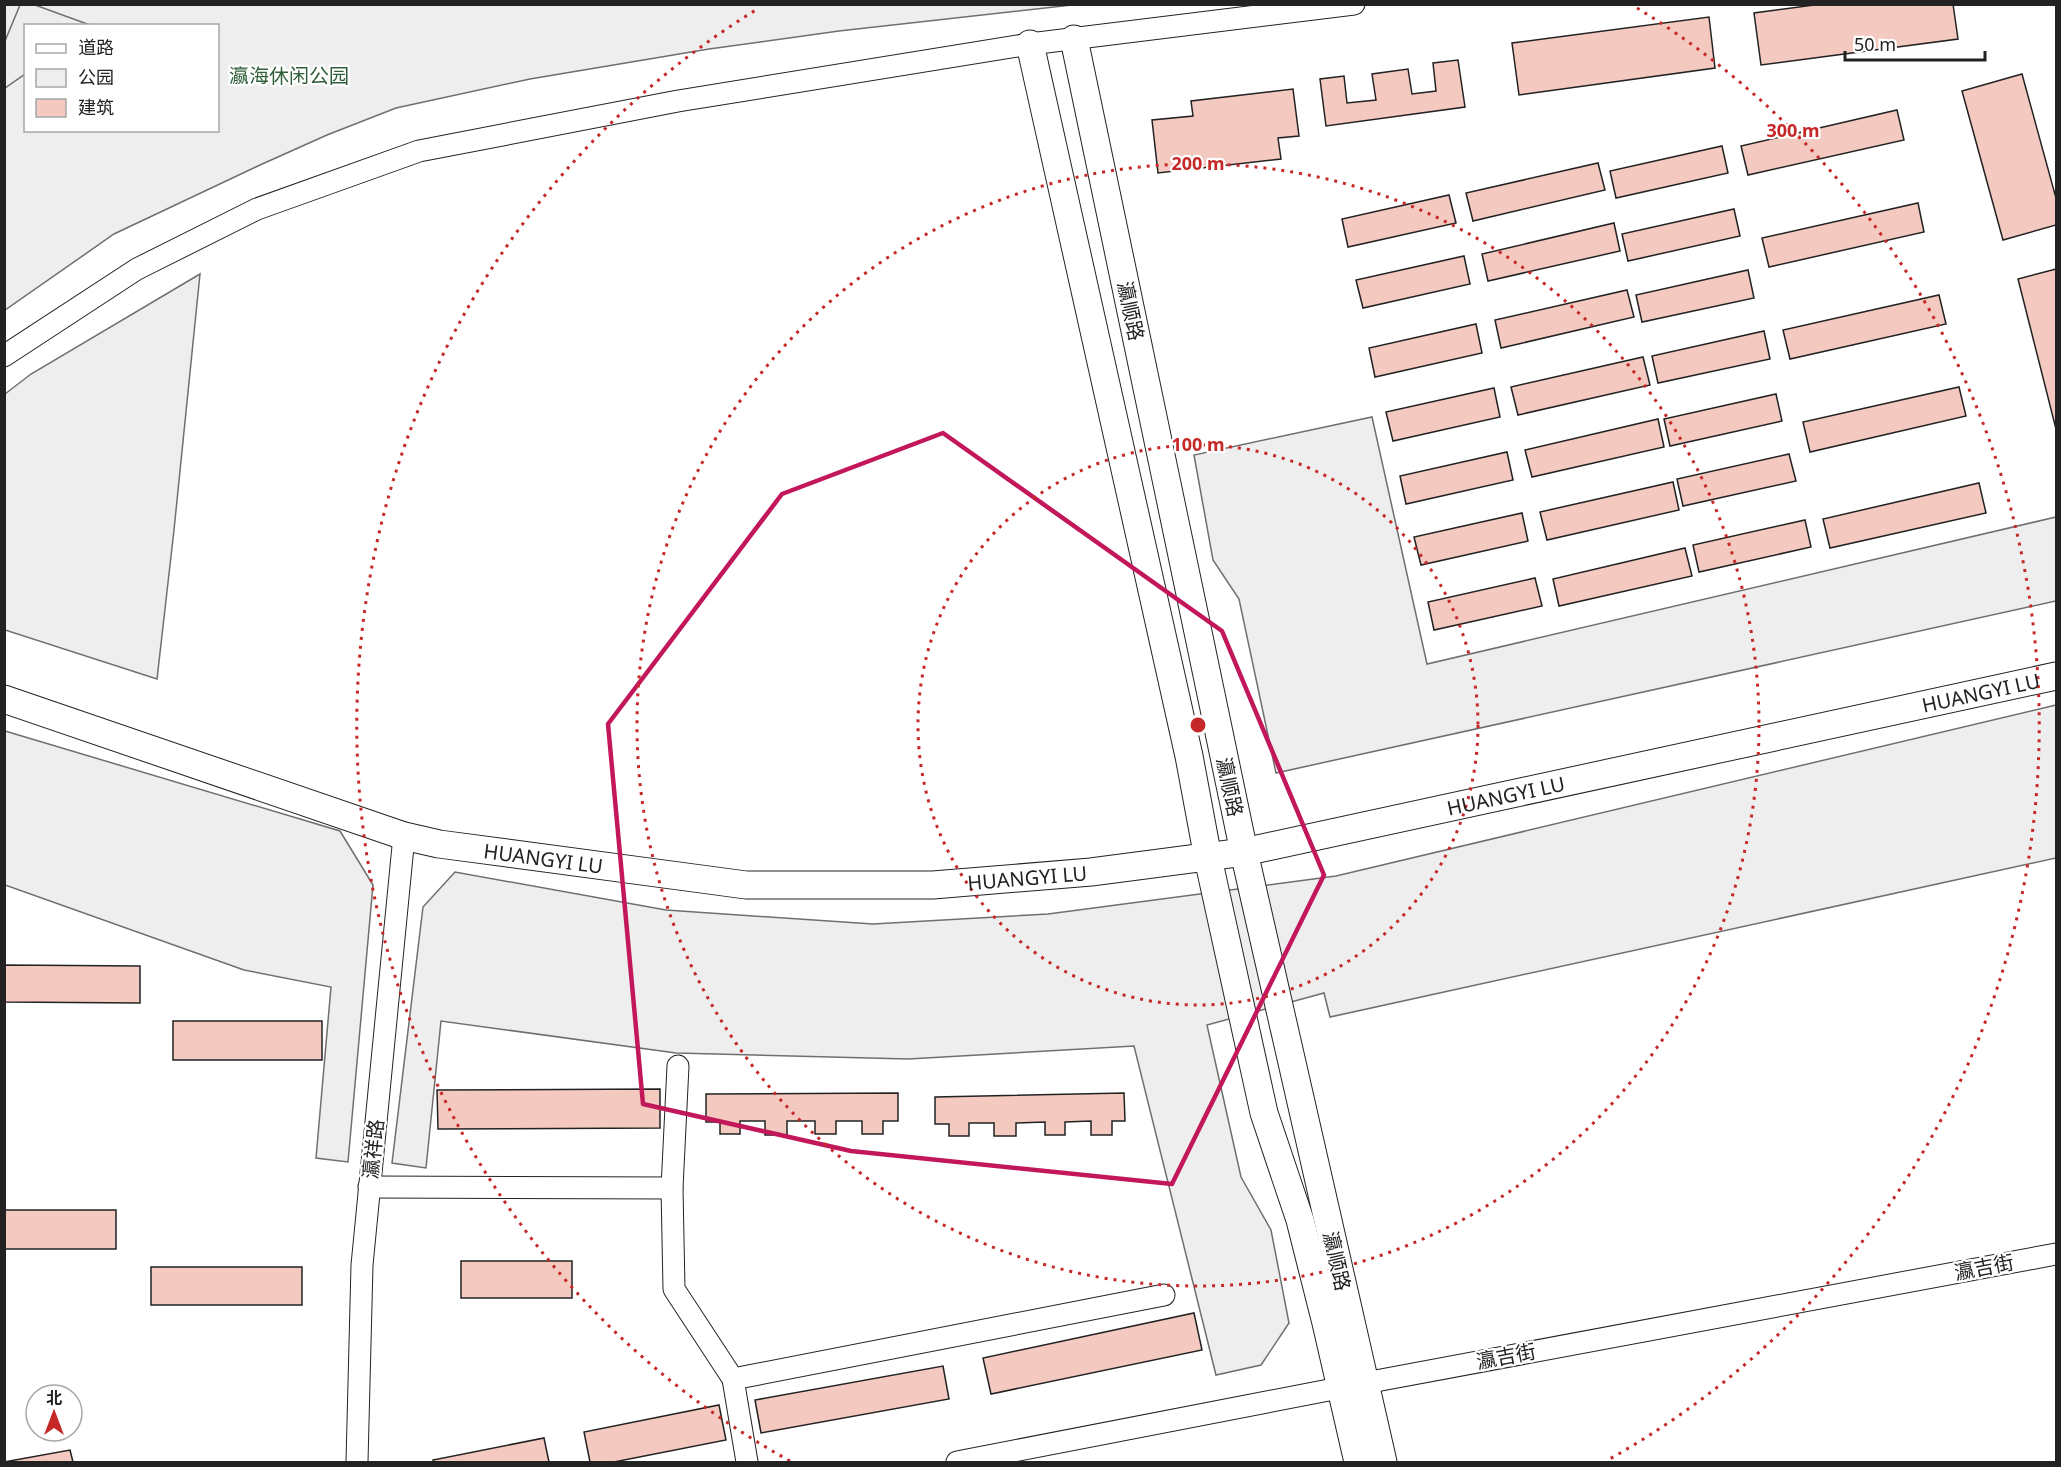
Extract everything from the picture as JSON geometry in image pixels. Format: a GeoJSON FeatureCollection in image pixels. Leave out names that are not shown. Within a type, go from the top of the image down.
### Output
{"type":"FeatureCollection","features":[{"type":"Feature","properties":{"kind":"main road","name":"瀛顺路"},"geometry":{"type":"LineString","coordinates":[[1074,39],[1244,852],[1352,1385],[1358,1462]]}},
{"type":"Feature","properties":{"kind":"main road","name":"瀛顺路"},"geometry":{"type":"LineString","coordinates":[[1030,44],[1186,745],[1208,858],[1264,1113],[1352,1385],[1383,1462]]}},
{"type":"Feature","properties":{"kind":"main road","name":"HUANGYI LU"},"geometry":{"type":"LineString","coordinates":[[4,699],[404,836],[439,844],[746,885],[933,885],[1091,872],[1244,852],[2056,676]]}},
{"type":"Feature","properties":{"kind":"street"},"geometry":{"type":"LineString","coordinates":[[4,356],[137,269],[257,209],[419,151],[678,101],[1030,44],[1354,4]]}},
{"type":"Feature","properties":{"kind":"street","name":"瀛祥路"},"geometry":{"type":"LineString","coordinates":[[357,1462],[362,1265],[404,836]]}},
{"type":"Feature","properties":{"kind":"street"},"geometry":{"type":"LineString","coordinates":[[678,1066],[672,1188],[674,1289],[733,1379],[747,1462]]}},
{"type":"Feature","properties":{"kind":"street"},"geometry":{"type":"LineString","coordinates":[[369,1186],[672,1188]]}},
{"type":"Feature","properties":{"kind":"street","name":"瀛吉街"},"geometry":{"type":"LineString","coordinates":[[957,1462],[1352,1385],[2056,1254]]}},
{"type":"Feature","properties":{"kind":"street"},"geometry":{"type":"LineString","coordinates":[[733,1379],[1164,1294]]}},
{"type":"Feature","properties":{"kind":"highlighted area"},"geometry":{"type":"Polygon","coordinates":[[[943,433],[1222,631],[1324,875],[1172,1184],[851,1151],[643,1104],[608,724],[782,494],[943,433]]]}},
{"type":"Feature","properties":{"kind":"green space","name":"瀛海休闲公园"},"geometry":{"type":"Polygon","coordinates":[[[5,5],[1072,5],[839,31],[709,49],[530,79],[396,108],[327,135],[114,234],[5,310],[5,5]]]}},
{"type":"Feature","properties":{"kind":"green space"},"geometry":{"type":"Polygon","coordinates":[[[200,274],[157,679],[5,630],[5,394],[31,374],[200,274]]]}},
{"type":"Feature","properties":{"kind":"green space"},"geometry":{"type":"Polygon","coordinates":[[[1372,417],[1427,664],[2056,517],[2056,601],[1276,773],[1239,599],[1213,560],[1194,455],[1372,417]]]}},
{"type":"Feature","properties":{"kind":"green space"},"geometry":{"type":"Polygon","coordinates":[[[2056,705],[2056,858],[1330,1017],[1324,993],[1207,1025],[1241,1177],[1271,1230],[1289,1323],[1261,1365],[1216,1375],[1134,1046],[908,1059],[676,1053],[441,1021],[426,1168],[392,1163],[423,907],[455,872],[666,910],[873,924],[1048,914],[1336,876],[2056,705]]]}},
{"type":"Feature","properties":{"kind":"green space"},"geometry":{"type":"Polygon","coordinates":[[[5,731],[340,831],[373,885],[348,1162],[316,1158],[331,987],[244,970],[5,885],[5,731]]]}},
{"type":"Feature","properties":{"kind":"shaded area"},"geometry":{"type":"Polygon","coordinates":[[[20,5],[35,5],[87,24],[24,24],[24,75],[5,88],[5,41],[20,5]]]}},
{"type":"Feature","properties":{"kind":"building"},"geometry":{"type":"Polygon","coordinates":[[[1822,4],[1953,4],[1958,39],[1761,65],[1754,13],[1822,4]]]}},
{"type":"Feature","properties":{"kind":"building"},"geometry":{"type":"Polygon","coordinates":[[[1709,17],[1715,68],[1519,95],[1512,43],[1709,17]]]}},
{"type":"Feature","properties":{"kind":"building"},"geometry":{"type":"Polygon","coordinates":[[[1458,60],[1465,107],[1326,126],[1320,79],[1344,76],[1347,103],[1376,100],[1372,74],[1408,69],[1412,94],[1436,91],[1433,63],[1458,60]]]}},
{"type":"Feature","properties":{"kind":"building"},"geometry":{"type":"Polygon","coordinates":[[[2022,74],[2056,198],[2056,225],[2003,240],[1962,91],[2022,74]]]}},
{"type":"Feature","properties":{"kind":"building"},"geometry":{"type":"Polygon","coordinates":[[[1293,89],[1299,136],[1278,138],[1281,159],[1158,173],[1152,120],[1193,116],[1191,101],[1293,89]]]}},
{"type":"Feature","properties":{"kind":"building"},"geometry":{"type":"Polygon","coordinates":[[[1897,110],[1904,140],[1748,175],[1741,146],[1897,110]]]}},
{"type":"Feature","properties":{"kind":"building"},"geometry":{"type":"Polygon","coordinates":[[[1722,146],[1728,173],[1616,198],[1610,171],[1722,146]]]}},
{"type":"Feature","properties":{"kind":"building"},"geometry":{"type":"Polygon","coordinates":[[[1598,163],[1605,190],[1473,221],[1466,193],[1598,163]]]}},
{"type":"Feature","properties":{"kind":"building"},"geometry":{"type":"Polygon","coordinates":[[[1449,195],[1456,223],[1348,247],[1342,219],[1449,195]]]}},
{"type":"Feature","properties":{"kind":"building"},"geometry":{"type":"Polygon","coordinates":[[[1918,203],[1924,232],[1769,267],[1762,238],[1918,203]]]}},
{"type":"Feature","properties":{"kind":"building"},"geometry":{"type":"Polygon","coordinates":[[[1734,209],[1740,236],[1628,261],[1622,234],[1734,209]]]}},
{"type":"Feature","properties":{"kind":"building"},"geometry":{"type":"Polygon","coordinates":[[[1614,223],[1620,251],[1488,281],[1482,254],[1614,223]]]}},
{"type":"Feature","properties":{"kind":"building"},"geometry":{"type":"Polygon","coordinates":[[[1464,256],[1470,284],[1363,308],[1356,280],[1464,256]]]}},
{"type":"Feature","properties":{"kind":"building"},"geometry":{"type":"Polygon","coordinates":[[[2056,269],[2056,429],[2018,279],[2056,269]]]}},
{"type":"Feature","properties":{"kind":"building"},"geometry":{"type":"Polygon","coordinates":[[[1748,270],[1754,298],[1642,322],[1636,295],[1748,270]]]}},
{"type":"Feature","properties":{"kind":"building"},"geometry":{"type":"Polygon","coordinates":[[[1627,290],[1634,317],[1501,348],[1495,320],[1627,290]]]}},
{"type":"Feature","properties":{"kind":"building"},"geometry":{"type":"Polygon","coordinates":[[[1939,295],[1946,324],[1790,359],[1783,330],[1939,295]]]}},
{"type":"Feature","properties":{"kind":"building"},"geometry":{"type":"Polygon","coordinates":[[[1476,324],[1482,353],[1375,377],[1369,348],[1476,324]]]}},
{"type":"Feature","properties":{"kind":"building"},"geometry":{"type":"Polygon","coordinates":[[[1764,331],[1770,359],[1658,383],[1652,356],[1764,331]]]}},
{"type":"Feature","properties":{"kind":"building"},"geometry":{"type":"Polygon","coordinates":[[[1643,357],[1650,385],[1518,415],[1511,387],[1643,357]]]}},
{"type":"Feature","properties":{"kind":"building"},"geometry":{"type":"Polygon","coordinates":[[[1959,387],[1966,416],[1810,452],[1803,422],[1959,387]]]}},
{"type":"Feature","properties":{"kind":"building"},"geometry":{"type":"Polygon","coordinates":[[[1494,388],[1500,417],[1393,441],[1386,412],[1494,388]]]}},
{"type":"Feature","properties":{"kind":"building"},"geometry":{"type":"Polygon","coordinates":[[[1776,394],[1782,421],[1670,446],[1664,419],[1776,394]]]}},
{"type":"Feature","properties":{"kind":"building"},"geometry":{"type":"Polygon","coordinates":[[[1658,419],[1664,447],[1532,477],[1525,450],[1658,419]]]}},
{"type":"Feature","properties":{"kind":"building"},"geometry":{"type":"Polygon","coordinates":[[[1507,452],[1513,480],[1406,504],[1400,476],[1507,452]]]}},
{"type":"Feature","properties":{"kind":"building"},"geometry":{"type":"Polygon","coordinates":[[[1789,454],[1796,481],[1683,506],[1677,479],[1789,454]]]}},
{"type":"Feature","properties":{"kind":"building"},"geometry":{"type":"Polygon","coordinates":[[[1673,482],[1679,510],[1547,540],[1540,512],[1673,482]]]}},
{"type":"Feature","properties":{"kind":"building"},"geometry":{"type":"Polygon","coordinates":[[[1979,483],[1986,513],[1830,548],[1823,519],[1979,483]]]}},
{"type":"Feature","properties":{"kind":"building"},"geometry":{"type":"Polygon","coordinates":[[[1522,513],[1528,541],[1421,565],[1414,537],[1522,513]]]}},
{"type":"Feature","properties":{"kind":"building"},"geometry":{"type":"Polygon","coordinates":[[[1805,520],[1811,547],[1699,572],[1693,545],[1805,520]]]}},
{"type":"Feature","properties":{"kind":"building"},"geometry":{"type":"Polygon","coordinates":[[[1685,548],[1692,576],[1559,606],[1553,579],[1685,548]]]}},
{"type":"Feature","properties":{"kind":"building"},"geometry":{"type":"Polygon","coordinates":[[[1535,578],[1542,606],[1434,630],[1428,602],[1535,578]]]}},
{"type":"Feature","properties":{"kind":"building"},"geometry":{"type":"Polygon","coordinates":[[[4,965],[140,966],[140,1003],[4,1002],[4,965]]]}},
{"type":"Feature","properties":{"kind":"building"},"geometry":{"type":"Polygon","coordinates":[[[173,1021],[322,1021],[322,1060],[173,1060],[173,1021]]]}},
{"type":"Feature","properties":{"kind":"building"},"geometry":{"type":"Polygon","coordinates":[[[660,1089],[660,1128],[438,1129],[437,1090],[660,1089]]]}},
{"type":"Feature","properties":{"kind":"building"},"geometry":{"type":"Polygon","coordinates":[[[898,1093],[898,1121],[883,1121],[883,1134],[862,1134],[862,1121],[836,1121],[836,1134],[815,1134],[815,1121],[787,1121],[787,1135],[765,1135],[765,1121],[740,1121],[740,1134],[720,1134],[720,1122],[706,1122],[706,1094],[898,1093]]]}},
{"type":"Feature","properties":{"kind":"building"},"geometry":{"type":"Polygon","coordinates":[[[1124,1093],[1125,1121],[1112,1121],[1112,1135],[1091,1135],[1091,1121],[1065,1122],[1065,1135],[1045,1135],[1045,1122],[1016,1123],[1016,1136],[994,1136],[994,1123],[969,1123],[969,1136],[949,1136],[949,1124],[935,1124],[935,1097],[1124,1093]]]}},
{"type":"Feature","properties":{"kind":"building"},"geometry":{"type":"Polygon","coordinates":[[[4,1210],[116,1210],[116,1249],[4,1249],[4,1210]]]}},
{"type":"Feature","properties":{"kind":"building"},"geometry":{"type":"Polygon","coordinates":[[[461,1261],[572,1261],[572,1298],[461,1298],[461,1261]]]}},
{"type":"Feature","properties":{"kind":"building"},"geometry":{"type":"Polygon","coordinates":[[[151,1267],[302,1267],[302,1305],[151,1305],[151,1267]]]}},
{"type":"Feature","properties":{"kind":"building"},"geometry":{"type":"Polygon","coordinates":[[[1194,1313],[1202,1350],[991,1394],[983,1358],[1194,1313]]]}},
{"type":"Feature","properties":{"kind":"building"},"geometry":{"type":"Polygon","coordinates":[[[943,1366],[949,1399],[761,1433],[755,1400],[943,1366]]]}},
{"type":"Feature","properties":{"kind":"building"},"geometry":{"type":"Polygon","coordinates":[[[719,1405],[726,1440],[614,1462],[590,1462],[584,1432],[719,1405]]]}},
{"type":"Feature","properties":{"kind":"building"},"geometry":{"type":"Polygon","coordinates":[[[544,1438],[549,1462],[434,1462],[433,1460],[544,1438]]]}},
{"type":"Feature","properties":{"kind":"building"},"geometry":{"type":"Polygon","coordinates":[[[70,1450],[73,1462],[4,1462],[70,1450]]]}}]}
